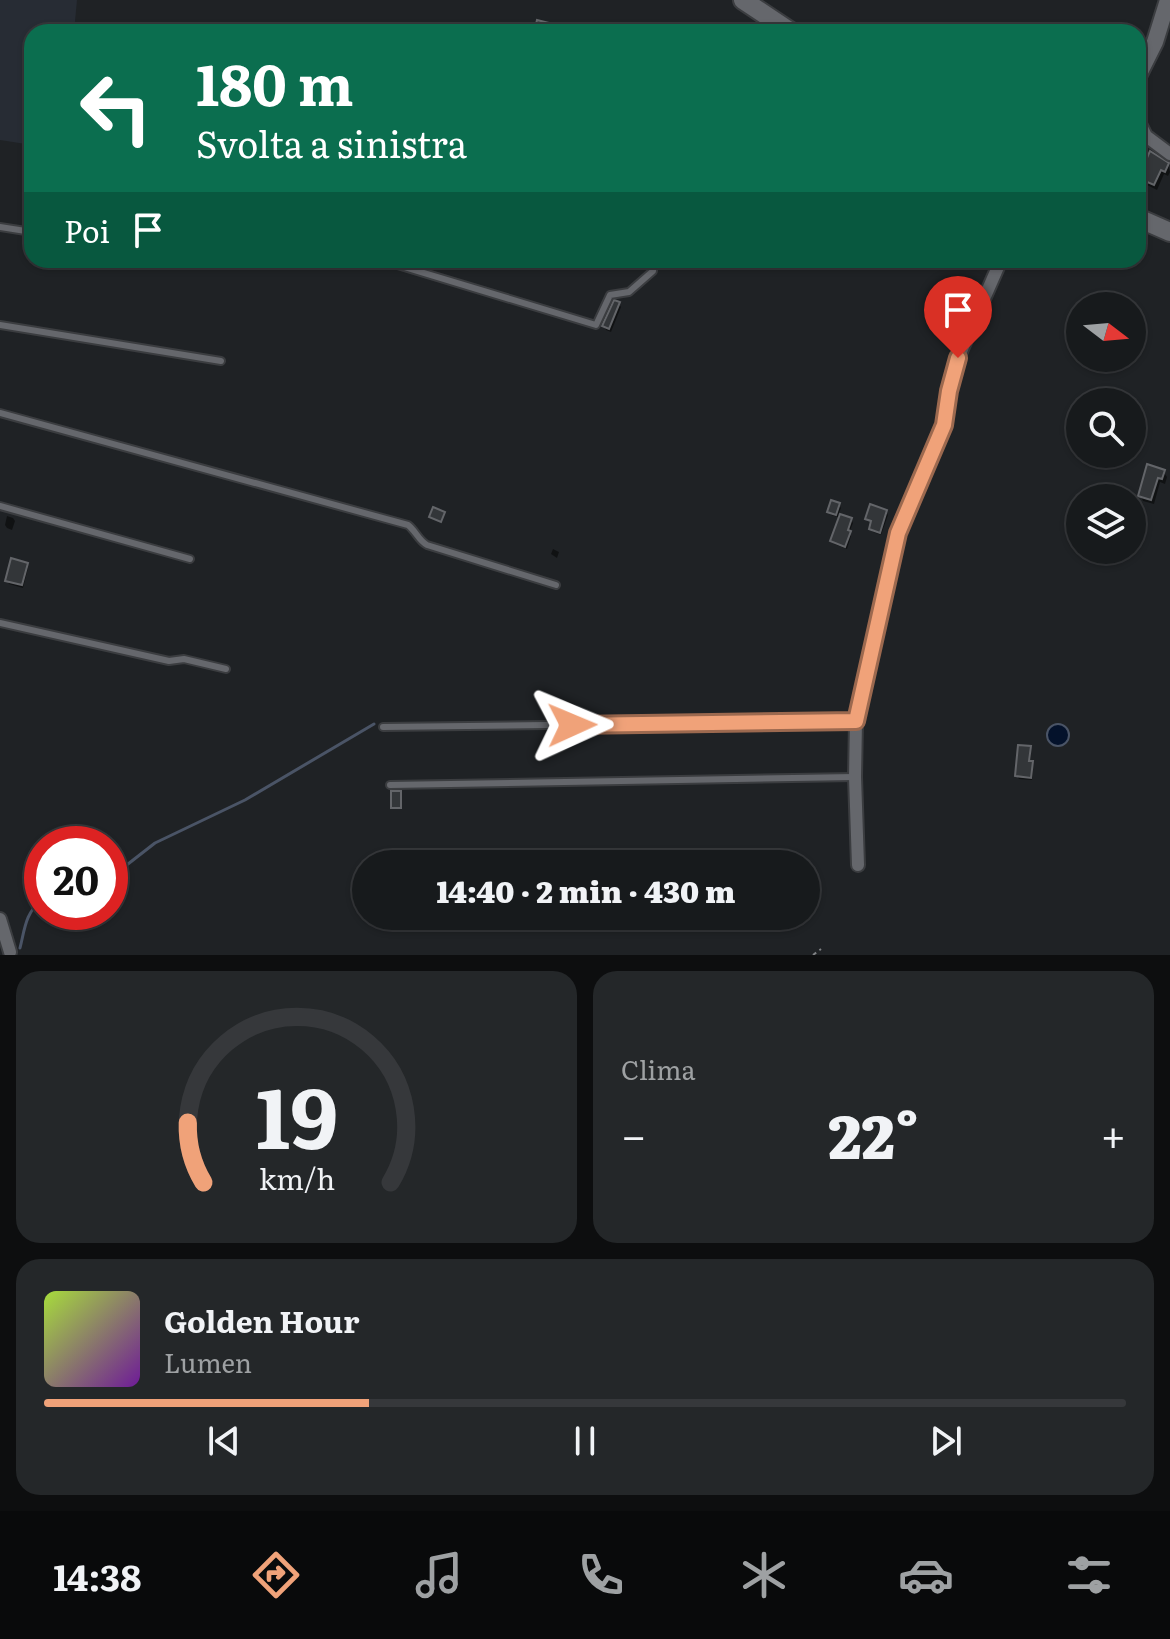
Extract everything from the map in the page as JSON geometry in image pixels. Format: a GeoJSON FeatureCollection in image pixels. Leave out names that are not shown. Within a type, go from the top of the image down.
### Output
{"type":"FeatureCollection","features":[{"type":"Feature","properties":{"kind":"main road"},"geometry":{"type":"LineString","coordinates":[[743,0],[779,24]]}},
{"type":"Feature","properties":{"kind":"main road"},"geometry":{"type":"LineString","coordinates":[[1146,222],[1170,232]]}},
{"type":"Feature","properties":{"kind":"street"},"geometry":{"type":"LineString","coordinates":[[1146,60],[1168,0]]}},
{"type":"Feature","properties":{"kind":"street"},"geometry":{"type":"LineString","coordinates":[[1146,136],[1170,154]]}},
{"type":"Feature","properties":{"kind":"street"},"geometry":{"type":"LineString","coordinates":[[858,865],[856,721],[898,533],[944,425],[958,358],[997,268]]}},
{"type":"Feature","properties":{"kind":"street"},"geometry":{"type":"LineString","coordinates":[[0,919],[10,952]]}},
{"type":"Feature","properties":{"kind":"lane"},"geometry":{"type":"LineString","coordinates":[[0,227],[24,231]]}},
{"type":"Feature","properties":{"kind":"lane"},"geometry":{"type":"LineString","coordinates":[[407,268],[596,325],[610,295],[629,292],[653,268]]}},
{"type":"Feature","properties":{"kind":"lane"},"geometry":{"type":"LineString","coordinates":[[0,325],[221,361]]}},
{"type":"Feature","properties":{"kind":"lane"},"geometry":{"type":"LineString","coordinates":[[0,413],[408,525],[427,545],[556,585]]}},
{"type":"Feature","properties":{"kind":"lane"},"geometry":{"type":"LineString","coordinates":[[0,506],[190,559]]}},
{"type":"Feature","properties":{"kind":"lane"},"geometry":{"type":"LineString","coordinates":[[0,623],[169,661],[184,659],[226,669]]}},
{"type":"Feature","properties":{"kind":"lane"},"geometry":{"type":"LineString","coordinates":[[383,727],[856,721]]}},
{"type":"Feature","properties":{"kind":"lane"},"geometry":{"type":"LineString","coordinates":[[390,785],[855,777]]}},
{"type":"Feature","properties":{"kind":"path"},"geometry":{"type":"LineString","coordinates":[[813,955],[821,949]]}},
{"type":"Feature","properties":{"kind":"shaded area"},"geometry":{"type":"Polygon","coordinates":[[[0,0],[77,0],[75,24],[24,24],[24,144],[0,140],[0,0]]]}},
{"type":"Feature","properties":{"kind":"water"},"geometry":{"type":"Polygon","coordinates":[[[1058,724],[1066,727],[1069,735],[1066,743],[1058,746],[1050,743],[1047,735],[1050,727],[1058,724]]]}},
{"type":"Feature","properties":{"kind":"building"},"geometry":{"type":"Polygon","coordinates":[[[1150,151],[1169,163],[1165,172],[1161,170],[1154,185],[1146,182],[1146,160],[1150,151]]]}},
{"type":"Feature","properties":{"kind":"building"},"geometry":{"type":"Polygon","coordinates":[[[614,300],[620,302],[609,329],[602,326],[614,300]]]}},
{"type":"Feature","properties":{"kind":"building"},"geometry":{"type":"Polygon","coordinates":[[[1147,464],[1165,470],[1162,479],[1158,478],[1151,500],[1146,498],[1146,484],[1141,484],[1147,464]]]}},
{"type":"Feature","properties":{"kind":"building"},"geometry":{"type":"Polygon","coordinates":[[[831,500],[840,503],[836,515],[827,512],[831,500]]]}},
{"type":"Feature","properties":{"kind":"building"},"geometry":{"type":"Polygon","coordinates":[[[870,504],[887,510],[880,533],[869,529],[871,521],[865,519],[870,504]]]}},
{"type":"Feature","properties":{"kind":"building"},"geometry":{"type":"Polygon","coordinates":[[[433,507],[445,512],[441,522],[429,517],[433,507]]]}},
{"type":"Feature","properties":{"kind":"building"},"geometry":{"type":"Polygon","coordinates":[[[840,514],[852,518],[845,547],[830,541],[840,514]]]}},
{"type":"Feature","properties":{"kind":"building"},"geometry":{"type":"Polygon","coordinates":[[[11,558],[28,563],[22,585],[5,581],[11,558]]]}},
{"type":"Feature","properties":{"kind":"building"},"geometry":{"type":"Polygon","coordinates":[[[1018,745],[1031,746],[1031,778],[1015,776],[1018,745]]]}},
{"type":"Feature","properties":{"kind":"building"},"geometry":{"type":"Polygon","coordinates":[[[391,791],[401,791],[401,808],[391,808],[391,791]]]}},
{"type":"Feature","properties":{"kind":"waterway"},"geometry":{"type":"LineString","coordinates":[[128,864],[155,843],[245,800],[374,724]]}},
{"type":"Feature","properties":{"kind":"waterway"},"geometry":{"type":"LineString","coordinates":[[20,948],[24,930]]}},
{"type":"Feature","properties":{"kind":"route"},"geometry":{"type":"LineString","coordinates":[[572,725],[856,721],[898,533],[944,425],[958,358]]}}]}
